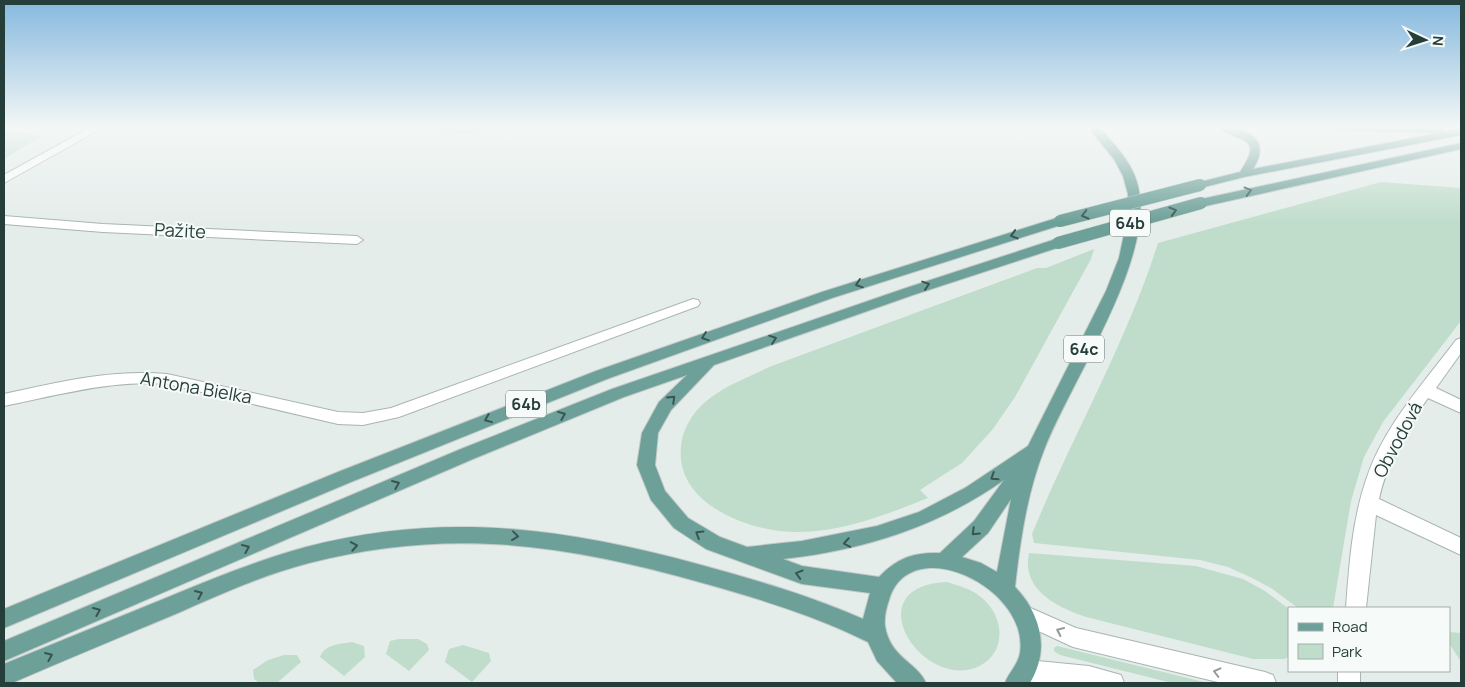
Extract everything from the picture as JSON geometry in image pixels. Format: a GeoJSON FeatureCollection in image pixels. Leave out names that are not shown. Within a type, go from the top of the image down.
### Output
{"type":"FeatureCollection","features":[{"type":"Feature","properties":{"kind":"main road","name":"64c"},"geometry":{"type":"LineString","coordinates":[[1035,450],[1114,286],[1128,247],[1134,214],[1134,192],[1126,171],[1117,159]]}},
{"type":"Feature","properties":{"kind":"main road"},"geometry":{"type":"LineString","coordinates":[[1244,174],[1254,159]]}},
{"type":"Feature","properties":{"kind":"main road","name":"64b"},"geometry":{"type":"LineString","coordinates":[[4,619],[343,477],[551,394],[690,342],[887,274],[1060,221],[1244,174],[1319,159]]}},
{"type":"Feature","properties":{"kind":"main road","name":"64b"},"geometry":{"type":"LineString","coordinates":[[4,651],[467,454],[618,393],[908,292],[1058,243],[1201,203],[1399,159]]}},
{"type":"Feature","properties":{"kind":"main road"},"geometry":{"type":"LineString","coordinates":[[710,361],[665,406],[650,434],[646,465],[657,495],[681,523],[713,543],[802,576],[882,586]]}},
{"type":"Feature","properties":{"kind":"main road"},"geometry":{"type":"LineString","coordinates":[[743,554],[822,547],[865,539],[910,524],[949,505],[1035,450]]}},
{"type":"Feature","properties":{"kind":"main road"},"geometry":{"type":"LineString","coordinates":[[945,560],[981,527],[1035,450]]}},
{"type":"Feature","properties":{"kind":"main road"},"geometry":{"type":"LineString","coordinates":[[1005,587],[1010,541],[1035,450]]}},
{"type":"Feature","properties":{"kind":"main road"},"geometry":{"type":"LineString","coordinates":[[4,675],[280,563],[329,550],[389,539],[454,534],[507,535],[565,542],[666,563],[795,600],[837,616],[877,636]]}},
{"type":"Feature","properties":{"kind":"main road"},"geometry":{"type":"LineString","coordinates":[[915,683],[904,676],[886,656],[877,636],[874,618],[876,601],[882,586],[898,570],[920,561],[945,560],[977,568],[1005,587],[1026,615],[1033,644],[1021,677]]}},
{"type":"Feature","properties":{"kind":"street"},"geometry":{"type":"LineString","coordinates":[[4,180],[42,159]]}},
{"type":"Feature","properties":{"kind":"street","name":"Pažite"},"geometry":{"type":"LineString","coordinates":[[4,220],[103,228],[357,240]]}},
{"type":"Feature","properties":{"kind":"street","name":"Antona Bielka"},"geometry":{"type":"LineString","coordinates":[[4,400],[98,380],[143,376],[338,418],[377,417],[693,303]]}},
{"type":"Feature","properties":{"kind":"street","name":"Obvodová"},"geometry":{"type":"LineString","coordinates":[[1356,607],[1369,503],[1375,478],[1394,439],[1425,390],[1461,344]]}},
{"type":"Feature","properties":{"kind":"street"},"geometry":{"type":"LineString","coordinates":[[1425,390],[1461,407]]}},
{"type":"Feature","properties":{"kind":"street"},"geometry":{"type":"LineString","coordinates":[[1369,503],[1461,547]]}},
{"type":"Feature","properties":{"kind":"street"},"geometry":{"type":"LineString","coordinates":[[1026,615],[1073,637],[1265,683]]}},
{"type":"Feature","properties":{"kind":"street"},"geometry":{"type":"LineString","coordinates":[[1021,677],[1089,677],[1113,683]]}},
{"type":"Feature","properties":{"kind":"green space"},"geometry":{"type":"Polygon","coordinates":[[[1381,182],[1461,188],[1461,321],[1383,422],[1364,457],[1351,501],[1333,607],[1297,607],[1271,588],[1250,577],[1228,567],[1200,560],[1034,543],[1032,534],[1115,354],[1158,243],[1381,182]]]}},
{"type":"Feature","properties":{"kind":"green space"},"geometry":{"type":"Polygon","coordinates":[[[1094,249],[1091,259],[1015,397],[993,429],[962,463],[920,490],[928,498],[872,519],[833,529],[793,532],[757,526],[724,514],[709,505],[687,480],[682,465],[681,447],[685,429],[699,408],[726,388],[769,367],[1037,268],[1046,268],[1094,249]]]}},
{"type":"Feature","properties":{"kind":"green space"},"geometry":{"type":"Polygon","coordinates":[[[1029,553],[1196,566],[1243,579],[1265,591],[1288,608],[1288,657],[1253,659],[1086,617],[1064,608],[1044,595],[1030,577],[1028,566],[1029,553]]]}},
{"type":"Feature","properties":{"kind":"green space"},"geometry":{"type":"Polygon","coordinates":[[[947,582],[974,592],[990,606],[996,616],[999,626],[998,646],[993,655],[975,668],[954,670],[934,663],[918,650],[906,634],[901,616],[905,600],[920,588],[947,582]]]}},
{"type":"Feature","properties":{"kind":"green space"},"geometry":{"type":"Polygon","coordinates":[[[1450,632],[1461,633],[1461,662],[1450,645],[1450,632]]]}},
{"type":"Feature","properties":{"kind":"green space"},"geometry":{"type":"Polygon","coordinates":[[[418,639],[427,644],[429,650],[409,671],[386,654],[390,641],[418,639]]]}},
{"type":"Feature","properties":{"kind":"green space"},"geometry":{"type":"Polygon","coordinates":[[[352,642],[364,646],[365,657],[344,676],[320,657],[325,649],[329,647],[352,642]]]}},
{"type":"Feature","properties":{"kind":"green space"},"geometry":{"type":"Polygon","coordinates":[[[463,645],[489,653],[491,661],[472,682],[445,662],[449,649],[463,645]]]}},
{"type":"Feature","properties":{"kind":"green space"},"geometry":{"type":"Polygon","coordinates":[[[1057,646],[1208,683],[1172,683],[1060,655],[1054,651],[1054,648],[1057,646]]]}},
{"type":"Feature","properties":{"kind":"green space"},"geometry":{"type":"Polygon","coordinates":[[[284,655],[297,655],[301,662],[277,683],[259,683],[254,679],[253,670],[268,660],[284,655]]]}}]}
